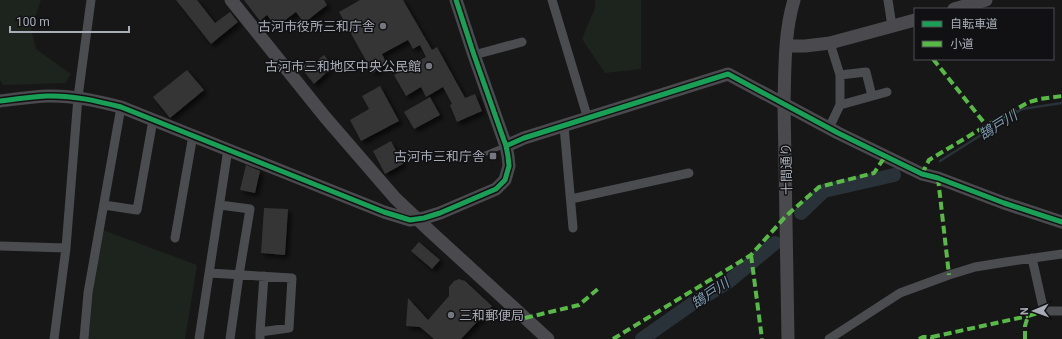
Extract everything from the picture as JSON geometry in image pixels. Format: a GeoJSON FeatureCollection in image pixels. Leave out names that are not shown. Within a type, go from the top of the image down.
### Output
{"type":"FeatureCollection","features":[{"type":"Feature","properties":{"kind":"street"},"geometry":{"type":"LineString","coordinates":[[54,339],[66,248],[78,97],[91,0]]}},
{"type":"Feature","properties":{"kind":"street"},"geometry":{"type":"LineString","coordinates":[[231,0],[325,118],[395,198],[548,339]]}},
{"type":"Feature","properties":{"kind":"street"},"geometry":{"type":"LineString","coordinates":[[0,101],[47,96],[78,97],[122,107],[384,212],[410,220],[418,220],[440,213],[496,189],[505,180],[509,166],[506,146],[456,0]]}},
{"type":"Feature","properties":{"kind":"street"},"geometry":{"type":"LineString","coordinates":[[552,0],[588,119]]}},
{"type":"Feature","properties":{"kind":"street","name":"十間通り"},"geometry":{"type":"LineString","coordinates":[[788,339],[784,104],[786,46],[788,26],[794,0]]}},
{"type":"Feature","properties":{"kind":"street"},"geometry":{"type":"LineString","coordinates":[[888,0],[892,26]]}},
{"type":"Feature","properties":{"kind":"street"},"geometry":{"type":"LineString","coordinates":[[958,8],[986,0]]}},
{"type":"Feature","properties":{"kind":"street"},"geometry":{"type":"LineString","coordinates":[[786,46],[804,46],[830,43],[914,20]]}},
{"type":"Feature","properties":{"kind":"street"},"geometry":{"type":"LineString","coordinates":[[474,54],[522,42]]}},
{"type":"Feature","properties":{"kind":"street"},"geometry":{"type":"LineString","coordinates":[[829,128],[840,105],[840,75],[830,43]]}},
{"type":"Feature","properties":{"kind":"street"},"geometry":{"type":"LineString","coordinates":[[840,75],[866,72],[872,96]]}},
{"type":"Feature","properties":{"kind":"street"},"geometry":{"type":"LineString","coordinates":[[506,146],[524,138],[728,74],[829,128],[922,174],[938,178],[1004,203],[1062,222]]}},
{"type":"Feature","properties":{"kind":"street"},"geometry":{"type":"LineString","coordinates":[[840,105],[887,92]]}},
{"type":"Feature","properties":{"kind":"street"},"geometry":{"type":"LineString","coordinates":[[84,339],[88,293],[122,107]]}},
{"type":"Feature","properties":{"kind":"street"},"geometry":{"type":"LineString","coordinates":[[104,205],[137,210],[153,120]]}},
{"type":"Feature","properties":{"kind":"street"},"geometry":{"type":"LineString","coordinates":[[564,126],[573,228]]}},
{"type":"Feature","properties":{"kind":"street"},"geometry":{"type":"LineString","coordinates":[[175,238],[193,135]]}},
{"type":"Feature","properties":{"kind":"street"},"geometry":{"type":"LineString","coordinates":[[199,339],[228,149]]}},
{"type":"Feature","properties":{"kind":"street"},"geometry":{"type":"LineString","coordinates":[[571,199],[689,174]]}},
{"type":"Feature","properties":{"kind":"street"},"geometry":{"type":"LineString","coordinates":[[220,205],[250,209],[230,339]]}},
{"type":"Feature","properties":{"kind":"street"},"geometry":{"type":"LineString","coordinates":[[0,246],[66,248]]}},
{"type":"Feature","properties":{"kind":"street"},"geometry":{"type":"LineString","coordinates":[[829,339],[900,293],[949,275],[975,267],[1062,254]]}},
{"type":"Feature","properties":{"kind":"street"},"geometry":{"type":"LineString","coordinates":[[1032,258],[1045,311],[1062,311]]}},
{"type":"Feature","properties":{"kind":"street"},"geometry":{"type":"LineString","coordinates":[[209,273],[264,276],[292,278],[289,328],[260,335],[264,276]]}},
{"type":"Feature","properties":{"kind":"lane"},"geometry":{"type":"LineString","coordinates":[[482,155],[506,146]]}},
{"type":"Feature","properties":{"kind":"shaded area"},"geometry":{"type":"Polygon","coordinates":[[[0,0],[41,0],[31,29],[36,49],[71,74],[65,83],[3,85],[0,80],[0,0]]]}},
{"type":"Feature","properties":{"kind":"shaded area"},"geometry":{"type":"Polygon","coordinates":[[[595,0],[641,0],[641,69],[605,73],[582,39],[595,8],[595,0]]]}},
{"type":"Feature","properties":{"kind":"shaded area"},"geometry":{"type":"Polygon","coordinates":[[[95,227],[197,265],[185,339],[89,339],[95,227]]]}},
{"type":"Feature","properties":{"kind":"building"},"geometry":{"type":"Polygon","coordinates":[[[176,0],[197,0],[215,23],[230,12],[238,22],[211,44],[176,0]]]}},
{"type":"Feature","properties":{"kind":"building"},"geometry":{"type":"Polygon","coordinates":[[[244,0],[324,0],[327,5],[304,23],[296,12],[276,27],[267,15],[260,21],[244,0]]]}},
{"type":"Feature","properties":{"kind":"building"},"geometry":{"type":"Polygon","coordinates":[[[360,0],[403,0],[432,50],[437,47],[465,98],[475,94],[482,111],[457,122],[450,105],[452,104],[443,87],[426,97],[421,87],[406,96],[394,75],[426,57],[420,45],[413,49],[408,40],[382,54],[387,64],[373,73],[339,12],[360,0]]]}},
{"type":"Feature","properties":{"kind":"building"},"geometry":{"type":"Polygon","coordinates":[[[324,55],[332,65],[314,84],[301,68],[309,61],[312,65],[324,55]]]}},
{"type":"Feature","properties":{"kind":"building"},"geometry":{"type":"Polygon","coordinates":[[[187,70],[204,90],[170,118],[153,97],[187,70]]]}},
{"type":"Feature","properties":{"kind":"building"},"geometry":{"type":"Polygon","coordinates":[[[380,86],[399,121],[361,141],[350,120],[369,109],[362,96],[380,86]]]}},
{"type":"Feature","properties":{"kind":"building"},"geometry":{"type":"Polygon","coordinates":[[[430,97],[440,115],[414,129],[404,112],[430,97]]]}},
{"type":"Feature","properties":{"kind":"building"},"geometry":{"type":"Polygon","coordinates":[[[391,141],[403,164],[385,174],[373,151],[391,141]]]}},
{"type":"Feature","properties":{"kind":"building"},"geometry":{"type":"Polygon","coordinates":[[[246,165],[260,171],[255,193],[240,190],[246,165]]]}},
{"type":"Feature","properties":{"kind":"building"},"geometry":{"type":"Polygon","coordinates":[[[264,208],[288,209],[285,255],[261,253],[264,208]]]}},
{"type":"Feature","properties":{"kind":"building"},"geometry":{"type":"Polygon","coordinates":[[[419,242],[440,260],[432,269],[411,251],[419,242]]]}},
{"type":"Feature","properties":{"kind":"building"},"geometry":{"type":"Polygon","coordinates":[[[459,279],[465,281],[492,306],[461,339],[434,339],[420,327],[406,326],[408,298],[428,320],[449,296],[449,287],[454,281],[459,279]]]}},
{"type":"Feature","properties":{"kind":"waterway","name":"鵠戸川"},"geometry":{"type":"LineString","coordinates":[[940,161],[1022,109],[1062,103]]}},
{"type":"Feature","properties":{"kind":"waterway","name":"鵠戸川"},"geometry":{"type":"LineString","coordinates":[[801,213],[824,191],[894,175]]}},
{"type":"Feature","properties":{"kind":"waterway","name":"鵠戸川"},"geometry":{"type":"LineString","coordinates":[[642,339],[689,306],[728,282],[775,243]]}},
{"type":"Feature","properties":{"kind":"marked path"},"geometry":{"type":"LineString","coordinates":[[934,60],[986,125]]}},
{"type":"Feature","properties":{"kind":"marked path"},"geometry":{"type":"LineString","coordinates":[[922,174],[929,160],[984,127],[1029,102],[1062,96]]}},
{"type":"Feature","properties":{"kind":"marked path"},"geometry":{"type":"LineString","coordinates":[[613,339],[751,255],[786,216],[819,187],[874,173],[886,155]]}},
{"type":"Feature","properties":{"kind":"marked path"},"geometry":{"type":"LineString","coordinates":[[938,178],[949,275]]}},
{"type":"Feature","properties":{"kind":"marked path"},"geometry":{"type":"LineString","coordinates":[[751,255],[762,339]]}},
{"type":"Feature","properties":{"kind":"marked path"},"geometry":{"type":"LineString","coordinates":[[525,318],[579,305],[599,288]]}},
{"type":"Feature","properties":{"kind":"marked path"},"geometry":{"type":"LineString","coordinates":[[1025,339],[1025,326],[1028,316],[1045,311]]}},
{"type":"Feature","properties":{"kind":"marked path"},"geometry":{"type":"LineString","coordinates":[[932,337],[1028,316]]}},
{"type":"Feature","properties":{"kind":"marked path"},"geometry":{"type":"LineString","coordinates":[[919,339],[923,337],[932,337],[932,339]]}},
{"type":"Feature","properties":{"kind":"cycle path"},"geometry":{"type":"LineString","coordinates":[[0,101],[47,96],[66,96],[121,107],[384,212],[410,220],[424,218],[440,213],[496,189],[505,180],[509,166],[506,146],[456,0]]}},
{"type":"Feature","properties":{"kind":"cycle path"},"geometry":{"type":"LineString","coordinates":[[506,146],[524,138],[728,74],[838,133],[922,174],[938,178],[1004,203],[1062,222]]}},
{"type":"Feature","properties":{"kind":"place","name":"古河市役所三和庁舎"},"geometry":{"type":"Point","coordinates":[383,26]}},
{"type":"Feature","properties":{"kind":"place","name":"古河市三和地区中央公民館"},"geometry":{"type":"Point","coordinates":[429,66]}},
{"type":"Feature","properties":{"kind":"place","name":"古河市三和庁舎"},"geometry":{"type":"Point","coordinates":[493,156]}},
{"type":"Feature","properties":{"kind":"place","name":"三和郵便局"},"geometry":{"type":"Point","coordinates":[451,315]}}]}
